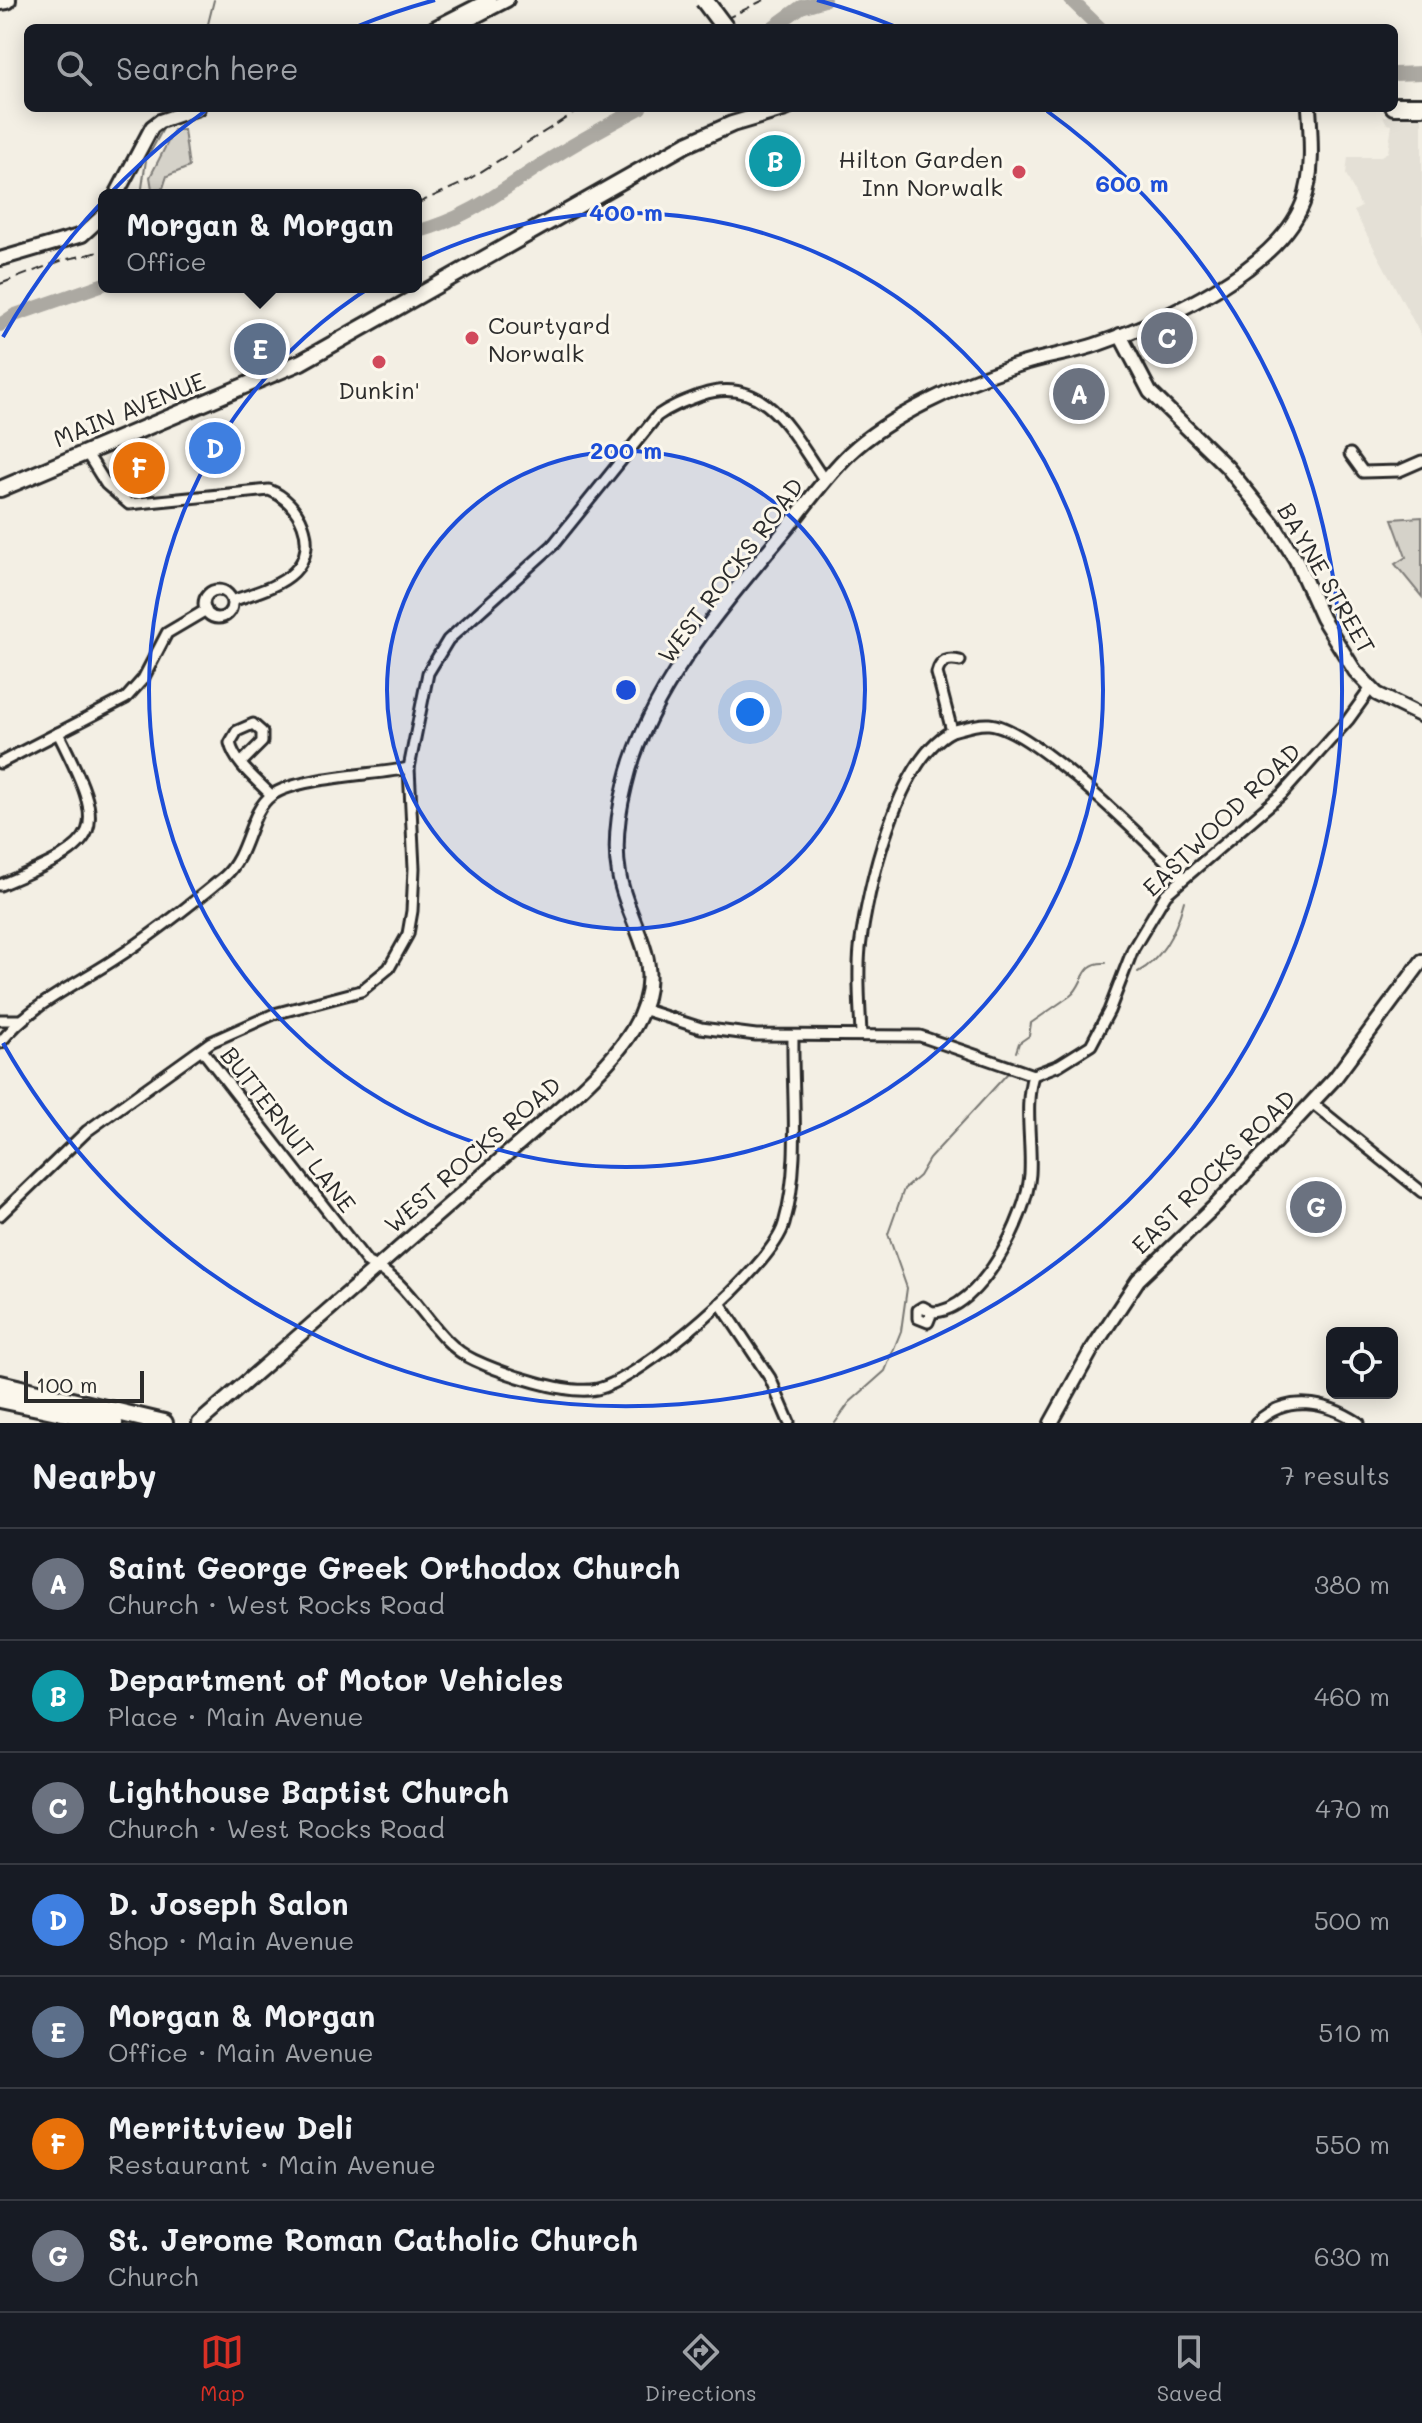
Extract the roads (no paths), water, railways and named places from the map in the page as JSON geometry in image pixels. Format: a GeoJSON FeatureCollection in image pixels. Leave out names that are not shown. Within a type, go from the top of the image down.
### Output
{"type":"FeatureCollection","features":[{"type":"Feature","properties":{"kind":"highway"},"geometry":{"type":"LineString","coordinates":[[0,1],[7,0]]}},
{"type":"Feature","properties":{"kind":"highway"},"geometry":{"type":"LineString","coordinates":[[704,0],[722,24]]}},
{"type":"Feature","properties":{"kind":"highway"},"geometry":{"type":"LineString","coordinates":[[1398,106],[1422,106]]}},
{"type":"Feature","properties":{"kind":"highway"},"geometry":{"type":"LineString","coordinates":[[0,1384],[164,1423]]}},
{"type":"Feature","properties":{"kind":"highway"},"geometry":{"type":"LineString","coordinates":[[0,1399],[114,1423]]}},
{"type":"Feature","properties":{"kind":"main road"},"geometry":{"type":"LineString","coordinates":[[442,24],[489,0]]}},
{"type":"Feature","properties":{"kind":"main road"},"geometry":{"type":"LineString","coordinates":[[461,24],[507,0]]}},
{"type":"Feature","properties":{"kind":"main road"},"geometry":{"type":"LineString","coordinates":[[119,189],[152,127],[186,112]]}},
{"type":"Feature","properties":{"kind":"main road","name":"MAIN AVENUE"},"geometry":{"type":"LineString","coordinates":[[0,489],[287,369],[687,144],[732,124],[772,112]]}},
{"type":"Feature","properties":{"kind":"main road","name":"WEST ROCKS ROAD"},"geometry":{"type":"LineString","coordinates":[[199,1423],[600,1072],[626,1043],[642,1009],[649,984],[648,963],[619,877],[617,854],[625,785],[638,741],[687,657],[825,481],[865,440],[907,414],[1010,367],[1120,335],[1214,289],[1284,236],[1307,190],[1309,112]]}},
{"type":"Feature","properties":{"kind":"main road"},"geometry":{"type":"LineString","coordinates":[[0,259],[82,235],[98,220]]}},
{"type":"Feature","properties":{"kind":"main road","name":"BAYNE STREET"},"geometry":{"type":"LineString","coordinates":[[1120,335],[1150,392],[1227,467],[1274,525],[1296,560],[1327,626],[1355,671],[1371,688],[1422,716]]}},
{"type":"Feature","properties":{"kind":"main road","name":"EAST ROCKS ROAD"},"geometry":{"type":"LineString","coordinates":[[1051,1423],[1091,1351],[1138,1280],[1215,1206],[1312,1103],[1357,1052],[1422,961]]}},
{"type":"Feature","properties":{"kind":"street"},"geometry":{"type":"LineString","coordinates":[[0,1215],[87,1131],[202,1050],[235,1029],[274,1014],[361,991],[397,958],[408,934],[414,890],[409,768],[421,695],[442,647],[553,545],[645,429],[668,408],[714,391],[740,391],[762,398],[825,481]]}},
{"type":"Feature","properties":{"kind":"street"},"geometry":{"type":"LineString","coordinates":[[86,452],[106,484],[129,504],[269,490],[290,500],[304,529],[306,541],[300,564],[285,578],[232,601],[224,616],[214,617],[206,608],[206,598],[216,591],[228,594],[232,601]]}},
{"type":"Feature","properties":{"kind":"street"},"geometry":{"type":"LineString","coordinates":[[1350,454],[1363,472],[1399,471],[1422,461]]}},
{"type":"Feature","properties":{"kind":"street"},"geometry":{"type":"LineString","coordinates":[[0,763],[126,698],[143,679],[167,633],[206,608]]}},
{"type":"Feature","properties":{"kind":"street"},"geometry":{"type":"LineString","coordinates":[[952,731],[937,673],[945,661],[960,661]]}},
{"type":"Feature","properties":{"kind":"street","name":"EASTWOOD ROAD"},"geometry":{"type":"LineString","coordinates":[[1033,1075],[1059,1065],[1091,1045],[1149,917],[1183,877],[1282,794],[1348,720],[1371,688]]}},
{"type":"Feature","properties":{"kind":"street"},"geometry":{"type":"LineString","coordinates":[[861,1035],[860,952],[866,909],[879,863],[920,760],[932,743],[952,731],[989,724],[1026,741],[1072,774],[1183,877]]}},
{"type":"Feature","properties":{"kind":"street"},"geometry":{"type":"LineString","coordinates":[[0,885],[66,856],[80,843],[88,827],[89,795],[58,733]]}},
{"type":"Feature","properties":{"kind":"street"},"geometry":{"type":"LineString","coordinates":[[241,763],[271,795]]}},
{"type":"Feature","properties":{"kind":"street"},"geometry":{"type":"LineString","coordinates":[[0,1043],[19,1020],[137,945],[226,875],[242,856],[260,809],[271,795],[323,781],[409,768]]}},
{"type":"Feature","properties":{"kind":"street"},"geometry":{"type":"LineString","coordinates":[[642,1009],[701,1028],[793,1037],[920,1036],[1033,1075],[1030,1176],[1021,1209],[981,1281],[955,1307],[932,1312]]}},
{"type":"Feature","properties":{"kind":"street"},"geometry":{"type":"LineString","coordinates":[[0,1020],[19,1020]]}},
{"type":"Feature","properties":{"kind":"street","name":"BUTTERNUT LANE"},"geometry":{"type":"LineString","coordinates":[[202,1050],[368,1263],[387,1272],[466,1356],[528,1378],[576,1389],[597,1390],[628,1378],[720,1303],[763,1260],[784,1228],[792,1171],[793,1037]]}},
{"type":"Feature","properties":{"kind":"street"},"geometry":{"type":"LineString","coordinates":[[1312,1103],[1422,1192]]}},
{"type":"Feature","properties":{"kind":"street"},"geometry":{"type":"LineString","coordinates":[[720,1303],[770,1378],[789,1422]]}},
{"type":"Feature","properties":{"kind":"street"},"geometry":{"type":"LineString","coordinates":[[1256,1423],[1278,1407],[1297,1403],[1323,1406],[1359,1423]]}},
{"type":"Feature","properties":{"kind":"waterway"},"geometry":{"type":"LineString","coordinates":[[208,24],[214,0]]}},
{"type":"Feature","properties":{"kind":"waterway"},"geometry":{"type":"LineString","coordinates":[[778,24],[801,7],[824,0]]}},
{"type":"Feature","properties":{"kind":"waterway"},"geometry":{"type":"LineString","coordinates":[[1071,0],[1096,24]]}},
{"type":"Feature","properties":{"kind":"waterway"},"geometry":{"type":"LineString","coordinates":[[1398,74],[1422,73]]}},
{"type":"Feature","properties":{"kind":"waterway"},"geometry":{"type":"LineString","coordinates":[[422,230],[468,212],[568,148],[633,112]]}},
{"type":"Feature","properties":{"kind":"waterway"},"geometry":{"type":"LineString","coordinates":[[142,189],[146,160],[164,127]]}},
{"type":"Feature","properties":{"kind":"waterway"},"geometry":{"type":"LineString","coordinates":[[0,325],[15,315],[98,286]]}},
{"type":"Feature","properties":{"kind":"waterway"},"geometry":{"type":"LineString","coordinates":[[1138,972],[1162,951],[1178,922],[1184,901]]}},
{"type":"Feature","properties":{"kind":"waterway"},"geometry":{"type":"LineString","coordinates":[[1016,1052],[1019,1043],[1029,1036],[1031,1023],[1075,992],[1087,970],[1098,963],[1106,963]]}},
{"type":"Feature","properties":{"kind":"waterway"},"geometry":{"type":"LineString","coordinates":[[835,1423],[849,1403],[885,1371],[901,1331],[907,1288],[888,1234],[904,1189],[919,1176],[929,1159],[1008,1073]]}},
{"type":"Feature","properties":{"kind":"railway"},"geometry":{"type":"LineString","coordinates":[[715,24],[764,0]]}},
{"type":"Feature","properties":{"kind":"railway"},"geometry":{"type":"LineString","coordinates":[[422,201],[463,183],[576,112]]}},
{"type":"Feature","properties":{"kind":"railway"},"geometry":{"type":"LineString","coordinates":[[0,284],[63,260],[98,252]]}},
{"type":"Feature","properties":{"kind":"place","name":"Department of Motor Vehicles"},"geometry":{"type":"Point","coordinates":[775,161]}},
{"type":"Feature","properties":{"kind":"place","name":"Hilton Garden Inn Norwalk"},"geometry":{"type":"Point","coordinates":[1019,172]}},
{"type":"Feature","properties":{"kind":"place","name":"Courtyard Norwalk"},"geometry":{"type":"Point","coordinates":[472,338]}},
{"type":"Feature","properties":{"kind":"place","name":"Lighthouse Baptist Church"},"geometry":{"type":"Point","coordinates":[1167,338]}},
{"type":"Feature","properties":{"kind":"place","name":"Morgan & Morgan"},"geometry":{"type":"Point","coordinates":[260,349]}},
{"type":"Feature","properties":{"kind":"place","name":"Dunkin'"},"geometry":{"type":"Point","coordinates":[379,362]}},
{"type":"Feature","properties":{"kind":"place","name":"Saint George Greek Orthodox Church"},"geometry":{"type":"Point","coordinates":[1079,394]}},
{"type":"Feature","properties":{"kind":"place","name":"D. Joseph Salon"},"geometry":{"type":"Point","coordinates":[215,448]}},
{"type":"Feature","properties":{"kind":"place","name":"Merrittview Deli"},"geometry":{"type":"Point","coordinates":[139,468]}},
{"type":"Feature","properties":{"kind":"place","name":"St. Jerome Roman Catholic Church"},"geometry":{"type":"Point","coordinates":[1316,1207]}}]}
